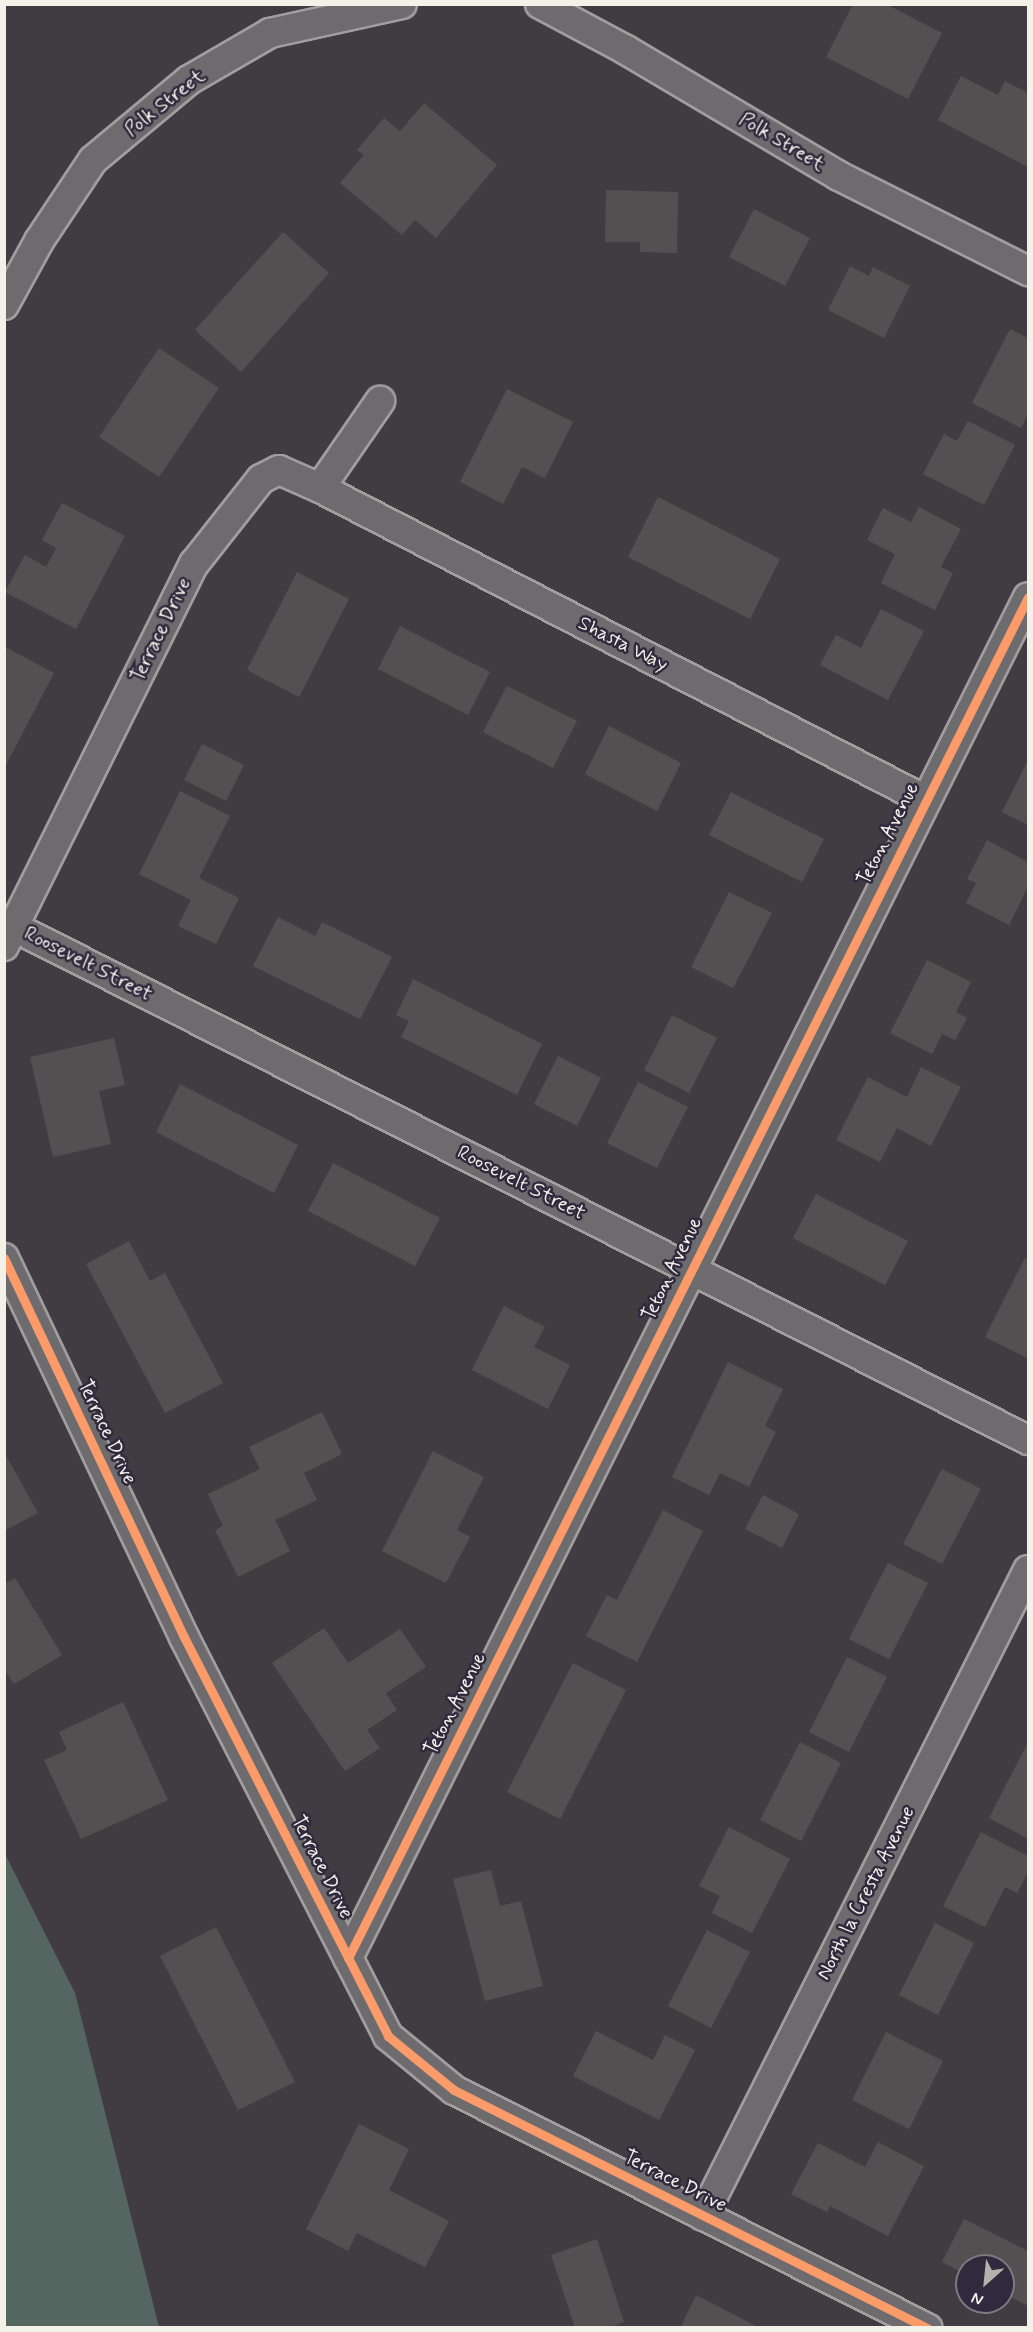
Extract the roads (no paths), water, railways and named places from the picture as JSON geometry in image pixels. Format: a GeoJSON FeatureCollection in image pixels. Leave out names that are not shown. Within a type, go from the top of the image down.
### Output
{"type":"FeatureCollection","features":[{"type":"Feature","properties":{"kind":"street","name":"Polk Street"},"geometry":{"type":"LineString","coordinates":[[4,305],[39,241],[93,160],[189,80],[270,33],[402,4]]}},
{"type":"Feature","properties":{"kind":"street","name":"Polk Street"},"geometry":{"type":"LineString","coordinates":[[540,4],[626,50],[839,176],[1029,271]]}},
{"type":"Feature","properties":{"kind":"street"},"geometry":{"type":"LineString","coordinates":[[320,488],[380,401]]}},
{"type":"Feature","properties":{"kind":"street","name":"Terrace Drive"},"geometry":{"type":"LineString","coordinates":[[9,936],[194,564],[261,478],[279,470],[320,488]]}},
{"type":"Feature","properties":{"kind":"street","name":"Shasta Way"},"geometry":{"type":"LineString","coordinates":[[320,488],[925,800]]}},
{"type":"Feature","properties":{"kind":"street","name":"Teton Avenue"},"geometry":{"type":"LineString","coordinates":[[348,1958],[925,800],[1029,597]]}},
{"type":"Feature","properties":{"kind":"street","name":"Roosevelt Street"},"geometry":{"type":"LineString","coordinates":[[9,936],[692,1270],[1029,1440]]}},
{"type":"Feature","properties":{"kind":"street","name":"Terrace Drive"},"geometry":{"type":"LineString","coordinates":[[4,1257],[184,1637],[388,2036],[454,2090],[927,2328]]}},
{"type":"Feature","properties":{"kind":"street","name":"North la Cresta Avenue"},"geometry":{"type":"LineString","coordinates":[[703,2216],[1029,1570]]}}]}
